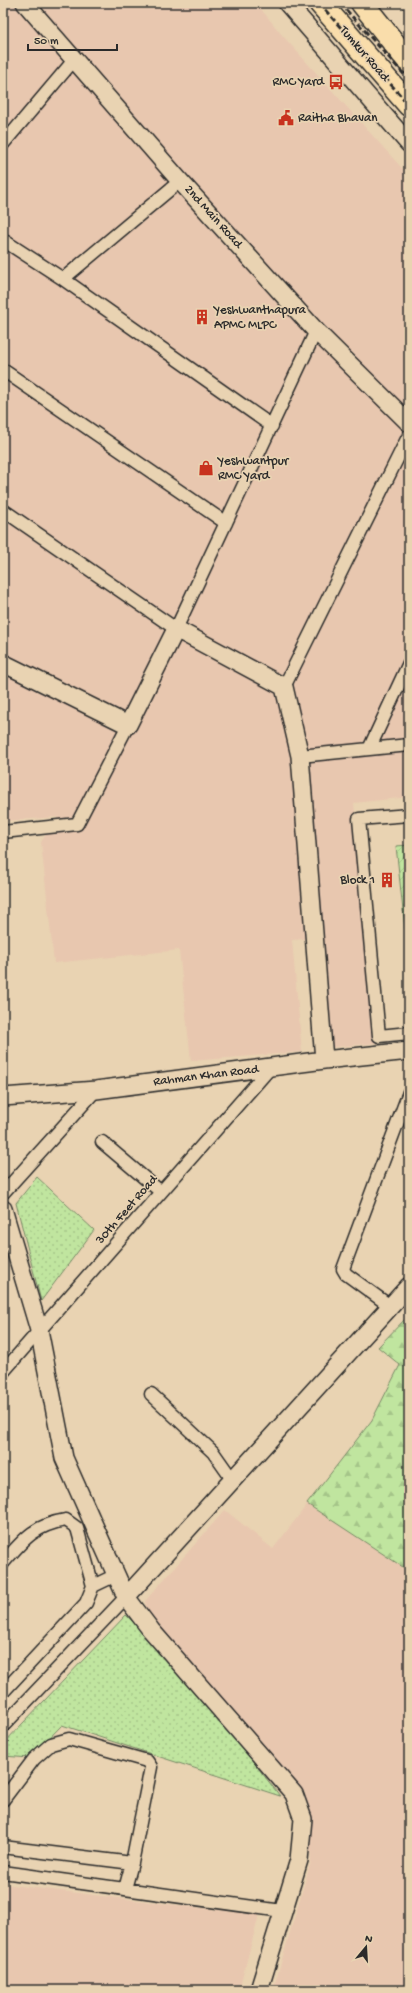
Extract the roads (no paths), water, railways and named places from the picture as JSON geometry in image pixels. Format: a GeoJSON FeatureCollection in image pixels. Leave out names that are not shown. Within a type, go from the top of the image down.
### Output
{"type":"FeatureCollection","features":[{"type":"Feature","properties":{"kind":"highway","name":"Tumkur Road"},"geometry":{"type":"LineString","coordinates":[[320,3],[409,105]]}},
{"type":"Feature","properties":{"kind":"highway"},"geometry":{"type":"LineString","coordinates":[[362,3],[409,62]]}},
{"type":"Feature","properties":{"kind":"street","name":"2nd Main Road"},"geometry":{"type":"LineString","coordinates":[[25,3],[180,181],[316,331],[409,423]]}},
{"type":"Feature","properties":{"kind":"street"},"geometry":{"type":"LineString","coordinates":[[287,3],[409,144]]}},
{"type":"Feature","properties":{"kind":"street"},"geometry":{"type":"LineString","coordinates":[[3,144],[74,60]]}},
{"type":"Feature","properties":{"kind":"street"},"geometry":{"type":"LineString","coordinates":[[63,279],[180,181]]}},
{"type":"Feature","properties":{"kind":"street"},"geometry":{"type":"LineString","coordinates":[[3,240],[63,279],[272,426]]}},
{"type":"Feature","properties":{"kind":"street"},"geometry":{"type":"LineString","coordinates":[[3,832],[77,824],[176,629],[316,331]]}},
{"type":"Feature","properties":{"kind":"street"},"geometry":{"type":"LineString","coordinates":[[3,370],[226,523]]}},
{"type":"Feature","properties":{"kind":"street"},"geometry":{"type":"LineString","coordinates":[[324,1060],[300,756],[284,687],[409,435]]}},
{"type":"Feature","properties":{"kind":"street"},"geometry":{"type":"LineString","coordinates":[[3,510],[176,629],[284,687]]}},
{"type":"Feature","properties":{"kind":"street"},"geometry":{"type":"LineString","coordinates":[[3,663],[128,725]]}},
{"type":"Feature","properties":{"kind":"street"},"geometry":{"type":"LineString","coordinates":[[369,750],[409,663]]}},
{"type":"Feature","properties":{"kind":"street"},"geometry":{"type":"LineString","coordinates":[[300,756],[409,745]]}},
{"type":"Feature","properties":{"kind":"street"},"geometry":{"type":"LineString","coordinates":[[381,1054],[359,819],[409,815]]}},
{"type":"Feature","properties":{"kind":"street"},"geometry":{"type":"LineString","coordinates":[[379,1036],[409,1033]]}},
{"type":"Feature","properties":{"kind":"street","name":"Rahman Khan Road"},"geometry":{"type":"LineString","coordinates":[[3,1096],[96,1090],[409,1050]]}},
{"type":"Feature","properties":{"kind":"street","name":"30th Feet Road"},"geometry":{"type":"LineString","coordinates":[[3,1372],[271,1067]]}},
{"type":"Feature","properties":{"kind":"street"},"geometry":{"type":"LineString","coordinates":[[3,1193],[96,1090]]}},
{"type":"Feature","properties":{"kind":"street"},"geometry":{"type":"LineString","coordinates":[[390,1306],[346,1274],[343,1269],[409,1092]]}},
{"type":"Feature","properties":{"kind":"street"},"geometry":{"type":"LineString","coordinates":[[102,1142],[161,1192]]}},
{"type":"Feature","properties":{"kind":"street"},"geometry":{"type":"LineString","coordinates":[[3,1209],[39,1330],[64,1458],[126,1597],[151,1630],[294,1794],[303,1819],[299,1860],[282,1911],[259,1990]]}},
{"type":"Feature","properties":{"kind":"street"},"geometry":{"type":"LineString","coordinates":[[3,1726],[126,1597],[232,1478],[409,1286]]}},
{"type":"Feature","properties":{"kind":"street"},"geometry":{"type":"LineString","coordinates":[[151,1394],[213,1452],[232,1478]]}},
{"type":"Feature","properties":{"kind":"street"},"geometry":{"type":"LineString","coordinates":[[3,1563],[23,1539],[48,1523],[66,1520],[77,1528],[93,1586],[86,1604],[3,1692]]}},
{"type":"Feature","properties":{"kind":"street"},"geometry":{"type":"LineString","coordinates":[[93,1586],[116,1575]]}},
{"type":"Feature","properties":{"kind":"street"},"geometry":{"type":"LineString","coordinates":[[3,1800],[34,1759],[51,1744],[69,1738],[148,1761],[151,1767],[132,1863],[125,1889]]}},
{"type":"Feature","properties":{"kind":"street"},"geometry":{"type":"LineString","coordinates":[[3,1847],[132,1863]]}},
{"type":"Feature","properties":{"kind":"street"},"geometry":{"type":"LineString","coordinates":[[3,1872],[282,1911]]}},
{"type":"Feature","properties":{"kind":"railway"},"geometry":{"type":"LineString","coordinates":[[319,3],[409,105]]}},
{"type":"Feature","properties":{"kind":"railway"},"geometry":{"type":"LineString","coordinates":[[340,3],[409,80]]}},
{"type":"Feature","properties":{"kind":"place","name":"RMC Yard"},"geometry":{"type":"Point","coordinates":[336,82]}},
{"type":"Feature","properties":{"kind":"place","name":"Raitha Bhavan"},"geometry":{"type":"Point","coordinates":[286,118]}},
{"type":"Feature","properties":{"kind":"place","name":"Yeshwanthapura APMC MLPC"},"geometry":{"type":"Point","coordinates":[202,317]}},
{"type":"Feature","properties":{"kind":"place","name":"Yeshwantpur RMC Yard"},"geometry":{"type":"Point","coordinates":[206,468]}},
{"type":"Feature","properties":{"kind":"place","name":"Block 1"},"geometry":{"type":"Point","coordinates":[387,880]}}]}
